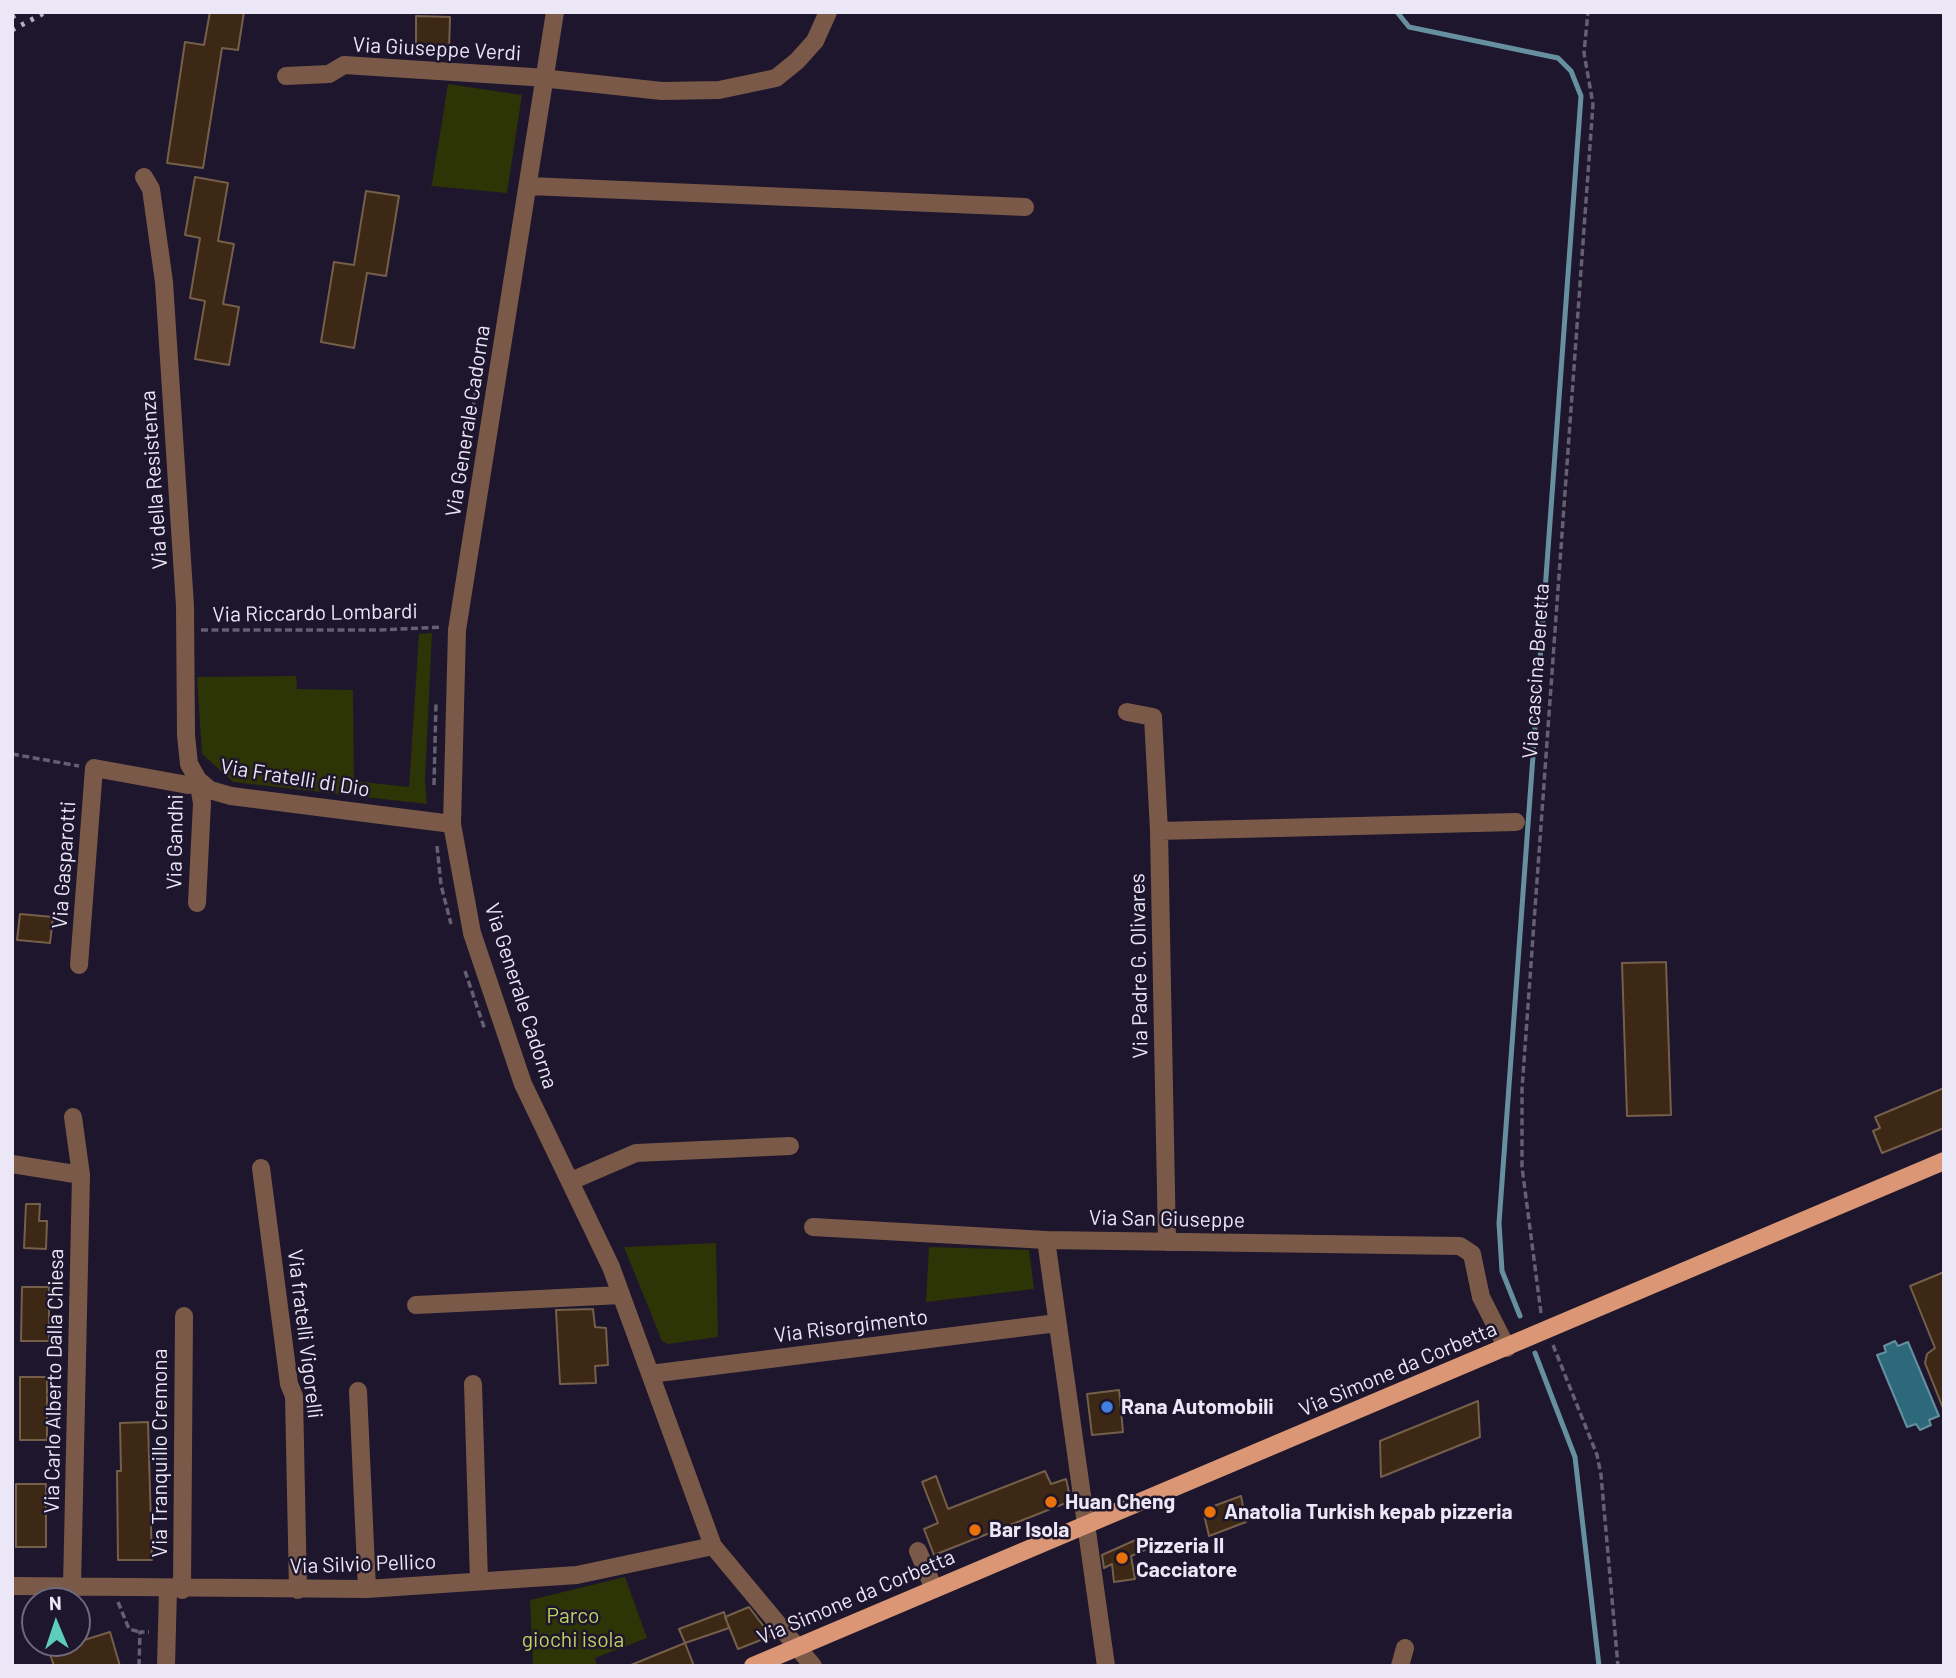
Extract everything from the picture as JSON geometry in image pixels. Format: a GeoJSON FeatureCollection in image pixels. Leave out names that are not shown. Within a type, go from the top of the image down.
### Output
{"type":"FeatureCollection","features":[{"type":"Feature","properties":{"kind":"main road","name":"Via Simone da Corbetta"},"geometry":{"type":"LineString","coordinates":[[752,1666],[1944,1161]]}},
{"type":"Feature","properties":{"kind":"street","name":"Via Generale Cadorna"},"geometry":{"type":"LineString","coordinates":[[555,12],[457,630],[443,822],[472,933],[523,1084],[571,1181],[621,1295],[713,1546],[813,1666]]}},
{"type":"Feature","properties":{"kind":"street","name":"Via Giuseppe Verdi"},"geometry":{"type":"LineString","coordinates":[[286,76],[330,74],[344,65],[546,78],[662,91],[745,87],[776,78],[797,61],[814,41],[828,12]]}},
{"type":"Feature","properties":{"kind":"street","name":"Via della Resistenza"},"geometry":{"type":"LineString","coordinates":[[144,177],[151,190],[163,282],[185,630],[186,735],[189,764],[198,780]]}},
{"type":"Feature","properties":{"kind":"street"},"geometry":{"type":"LineString","coordinates":[[529,186],[1026,207]]}},
{"type":"Feature","properties":{"kind":"street","name":"Via Padre G. Olivares"},"geometry":{"type":"LineString","coordinates":[[1127,712],[1153,717],[1159,831],[1167,1242]]}},
{"type":"Feature","properties":{"kind":"street","name":"Via Fratelli di Dio"},"geometry":{"type":"LineString","coordinates":[[94,768],[188,785],[198,780],[210,790],[232,796],[443,822]]}},
{"type":"Feature","properties":{"kind":"street","name":"Via Gasparotti"},"geometry":{"type":"LineString","coordinates":[[79,965],[94,768]]}},
{"type":"Feature","properties":{"kind":"street","name":"Via Gandhi"},"geometry":{"type":"LineString","coordinates":[[197,904],[202,803],[198,780]]}},
{"type":"Feature","properties":{"kind":"street"},"geometry":{"type":"LineString","coordinates":[[1159,831],[1516,822]]}},
{"type":"Feature","properties":{"kind":"street","name":"Via Carlo Alberto Dalla Chiesa"},"geometry":{"type":"LineString","coordinates":[[72,1587],[81,1175],[73,1118]]}},
{"type":"Feature","properties":{"kind":"street"},"geometry":{"type":"LineString","coordinates":[[571,1181],[636,1153],[790,1146]]}},
{"type":"Feature","properties":{"kind":"street"},"geometry":{"type":"LineString","coordinates":[[12,1164],[81,1175]]}},
{"type":"Feature","properties":{"kind":"street","name":"Via fratelli Vigorelli"},"geometry":{"type":"LineString","coordinates":[[261,1168],[289,1384],[294,1396],[298,1590]]}},
{"type":"Feature","properties":{"kind":"street","name":"Via San Giuseppe"},"geometry":{"type":"LineString","coordinates":[[813,1227],[1046,1240],[1466,1248],[1475,1264],[1481,1297],[1507,1348]]}},
{"type":"Feature","properties":{"kind":"street"},"geometry":{"type":"LineString","coordinates":[[1046,1240],[1084,1525],[1106,1666]]}},
{"type":"Feature","properties":{"kind":"street"},"geometry":{"type":"LineString","coordinates":[[416,1305],[621,1295]]}},
{"type":"Feature","properties":{"kind":"street","name":"Via Tranquillo Cremona"},"geometry":{"type":"LineString","coordinates":[[166,1666],[167,1632],[175,1590],[184,1316]]}},
{"type":"Feature","properties":{"kind":"street","name":"Via Risorgimento"},"geometry":{"type":"LineString","coordinates":[[650,1374],[1057,1323]]}},
{"type":"Feature","properties":{"kind":"street"},"geometry":{"type":"LineString","coordinates":[[473,1384],[479,1581]]}},
{"type":"Feature","properties":{"kind":"street"},"geometry":{"type":"LineString","coordinates":[[358,1391],[367,1589]]}},
{"type":"Feature","properties":{"kind":"street","name":"Via Silvio Pellico"},"geometry":{"type":"LineString","coordinates":[[91,1588],[367,1589],[576,1574],[713,1546]]}},
{"type":"Feature","properties":{"kind":"street"},"geometry":{"type":"LineString","coordinates":[[918,1551],[934,1589]]}},
{"type":"Feature","properties":{"kind":"street","name":"Via Silvio Pellico"},"geometry":{"type":"LineString","coordinates":[[12,1586],[72,1587]]}},
{"type":"Feature","properties":{"kind":"path","name":"Via cascina Beretta"},"geometry":{"type":"LineString","coordinates":[[1541,1334],[1522,1167],[1522,1089],[1593,104],[1584,53],[1588,12]]}},
{"type":"Feature","properties":{"kind":"path"},"geometry":{"type":"LineString","coordinates":[[465,462],[484,342]]}},
{"type":"Feature","properties":{"kind":"path","name":"Via Riccardo Lombardi"},"geometry":{"type":"LineString","coordinates":[[185,630],[379,630],[444,627],[442,636]]}},
{"type":"Feature","properties":{"kind":"path"},"geometry":{"type":"LineString","coordinates":[[436,696],[443,822],[441,885],[454,935]]}},
{"type":"Feature","properties":{"kind":"path"},"geometry":{"type":"LineString","coordinates":[[12,754],[94,768]]}},
{"type":"Feature","properties":{"kind":"path"},"geometry":{"type":"LineString","coordinates":[[461,959],[488,1039]]}},
{"type":"Feature","properties":{"kind":"path"},"geometry":{"type":"LineString","coordinates":[[1541,1334],[1543,1345],[1553,1345],[1597,1455],[1618,1666]]}},
{"type":"Feature","properties":{"kind":"path"},"geometry":{"type":"LineString","coordinates":[[139,1666],[140,1632],[167,1632]]}},
{"type":"Feature","properties":{"kind":"green space"},"geometry":{"type":"Polygon","coordinates":[[[448,84],[522,95],[507,193],[432,186],[430,195],[448,84]]]}},
{"type":"Feature","properties":{"kind":"green space"},"geometry":{"type":"Polygon","coordinates":[[[432,633],[425,781],[427,804],[233,782],[202,754],[197,677],[296,676],[297,689],[353,690],[354,781],[409,787],[419,634],[432,633]]]}},
{"type":"Feature","properties":{"kind":"green space"},"geometry":{"type":"Polygon","coordinates":[[[716,1243],[718,1337],[668,1344],[662,1341],[624,1247],[716,1243]]]}},
{"type":"Feature","properties":{"kind":"green space"},"geometry":{"type":"Polygon","coordinates":[[[929,1247],[1029,1250],[1034,1289],[926,1302],[929,1247]]]}},
{"type":"Feature","properties":{"kind":"green space","name":"Parco giochi isola"},"geometry":{"type":"Polygon","coordinates":[[[625,1577],[647,1638],[595,1658],[597,1666],[533,1666],[530,1600],[625,1577]]]}},
{"type":"Feature","properties":{"kind":"water"},"geometry":{"type":"Polygon","coordinates":[[[1895,1341],[1898,1346],[1908,1342],[1939,1416],[1929,1420],[1931,1425],[1920,1430],[1916,1424],[1907,1427],[1877,1355],[1886,1352],[1884,1346],[1895,1341]]]}},
{"type":"Feature","properties":{"kind":"building"},"geometry":{"type":"Polygon","coordinates":[[[210,12],[244,12],[238,50],[222,48],[203,168],[167,163],[185,42],[204,45],[210,12]]]}},
{"type":"Feature","properties":{"kind":"building"},"geometry":{"type":"Polygon","coordinates":[[[416,16],[450,17],[449,50],[416,49],[416,16]]]}},
{"type":"Feature","properties":{"kind":"building"},"geometry":{"type":"Polygon","coordinates":[[[195,177],[228,183],[218,241],[234,244],[223,304],[239,307],[229,365],[195,359],[205,301],[190,298],[200,238],[185,235],[195,177]]]}},
{"type":"Feature","properties":{"kind":"building"},"geometry":{"type":"Polygon","coordinates":[[[366,191],[399,196],[386,276],[367,273],[354,348],[321,342],[334,262],[354,265],[366,191]]]}},
{"type":"Feature","properties":{"kind":"building"},"geometry":{"type":"Polygon","coordinates":[[[20,914],[53,917],[50,943],[17,940],[20,914]]]}},
{"type":"Feature","properties":{"kind":"building"},"geometry":{"type":"Polygon","coordinates":[[[1666,962],[1671,1115],[1627,1116],[1622,963],[1666,962]]]}},
{"type":"Feature","properties":{"kind":"building"},"geometry":{"type":"Polygon","coordinates":[[[1944,1088],[1944,1128],[1882,1153],[1873,1131],[1880,1128],[1875,1117],[1944,1088]]]}},
{"type":"Feature","properties":{"kind":"building"},"geometry":{"type":"Polygon","coordinates":[[[26,1204],[40,1204],[39,1221],[47,1221],[46,1249],[24,1248],[26,1204]]]}},
{"type":"Feature","properties":{"kind":"building"},"geometry":{"type":"Polygon","coordinates":[[[1944,1272],[1943,1408],[1925,1363],[1927,1354],[1935,1348],[1910,1286],[1944,1272]]]}},
{"type":"Feature","properties":{"kind":"building"},"geometry":{"type":"Polygon","coordinates":[[[22,1287],[49,1287],[49,1341],[21,1341],[22,1287]]]}},
{"type":"Feature","properties":{"kind":"building"},"geometry":{"type":"Polygon","coordinates":[[[593,1309],[595,1327],[606,1328],[608,1365],[595,1366],[596,1383],[560,1384],[556,1310],[593,1309]]]}},
{"type":"Feature","properties":{"kind":"building"},"geometry":{"type":"Polygon","coordinates":[[[20,1377],[47,1377],[47,1440],[20,1440],[20,1377]]]}},
{"type":"Feature","properties":{"kind":"building"},"geometry":{"type":"Polygon","coordinates":[[[1119,1390],[1123,1432],[1092,1435],[1087,1394],[1119,1390]]]}},
{"type":"Feature","properties":{"kind":"building"},"geometry":{"type":"Polygon","coordinates":[[[1478,1401],[1480,1437],[1381,1477],[1380,1441],[1478,1401]]]}},
{"type":"Feature","properties":{"kind":"building"},"geometry":{"type":"Polygon","coordinates":[[[148,1422],[152,1560],[118,1560],[117,1471],[121,1471],[120,1423],[148,1422]]]}},
{"type":"Feature","properties":{"kind":"building"},"geometry":{"type":"Polygon","coordinates":[[[1045,1471],[1051,1484],[1066,1479],[1071,1501],[934,1555],[924,1529],[938,1523],[922,1482],[936,1476],[948,1509],[1045,1471]]]}},
{"type":"Feature","properties":{"kind":"building"},"geometry":{"type":"Polygon","coordinates":[[[16,1484],[46,1484],[46,1547],[16,1547],[16,1484]]]}},
{"type":"Feature","properties":{"kind":"building"},"geometry":{"type":"Polygon","coordinates":[[[1241,1496],[1246,1522],[1209,1536],[1203,1510],[1241,1496]]]}},
{"type":"Feature","properties":{"kind":"building"},"geometry":{"type":"Polygon","coordinates":[[[1140,1538],[1145,1550],[1131,1556],[1135,1579],[1114,1582],[1112,1564],[1104,1568],[1102,1555],[1140,1538]]]}},
{"type":"Feature","properties":{"kind":"building"},"geometry":{"type":"Polygon","coordinates":[[[749,1607],[771,1636],[738,1649],[725,1617],[749,1607]]]}},
{"type":"Feature","properties":{"kind":"building"},"geometry":{"type":"Polygon","coordinates":[[[724,1612],[729,1628],[685,1643],[679,1629],[724,1612]]]}},
{"type":"Feature","properties":{"kind":"building"},"geometry":{"type":"Polygon","coordinates":[[[110,1632],[120,1666],[54,1666],[51,1657],[91,1657],[91,1638],[110,1632]]]}},
{"type":"Feature","properties":{"kind":"building"},"geometry":{"type":"Polygon","coordinates":[[[685,1643],[694,1666],[631,1666],[631,1665],[685,1643]]]}},
{"type":"Feature","properties":{"kind":"waterway"},"geometry":{"type":"LineString","coordinates":[[1397,12],[1409,27],[1558,58],[1571,71],[1581,96],[1499,1223],[1502,1271],[1520,1316]]}},
{"type":"Feature","properties":{"kind":"waterway"},"geometry":{"type":"LineString","coordinates":[[1535,1353],[1575,1457],[1599,1666]]}},
{"type":"Feature","properties":{"kind":"railway"},"geometry":{"type":"LineString","coordinates":[[12,17],[21,12]]}},
{"type":"Feature","properties":{"kind":"railway"},"geometry":{"type":"LineString","coordinates":[[12,30],[46,12]]}},
{"type":"Feature","properties":{"kind":"place","name":"Rana Automobili"},"geometry":{"type":"Point","coordinates":[1107,1407]}},
{"type":"Feature","properties":{"kind":"place","name":"Huan Cheng"},"geometry":{"type":"Point","coordinates":[1051,1502]}},
{"type":"Feature","properties":{"kind":"place","name":"Anatolia Turkish kepab pizzeria"},"geometry":{"type":"Point","coordinates":[1210,1512]}},
{"type":"Feature","properties":{"kind":"place","name":"Bar Isola"},"geometry":{"type":"Point","coordinates":[975,1530]}},
{"type":"Feature","properties":{"kind":"place","name":"Pizzeria Il Cacciatore"},"geometry":{"type":"Point","coordinates":[1122,1558]}}]}
